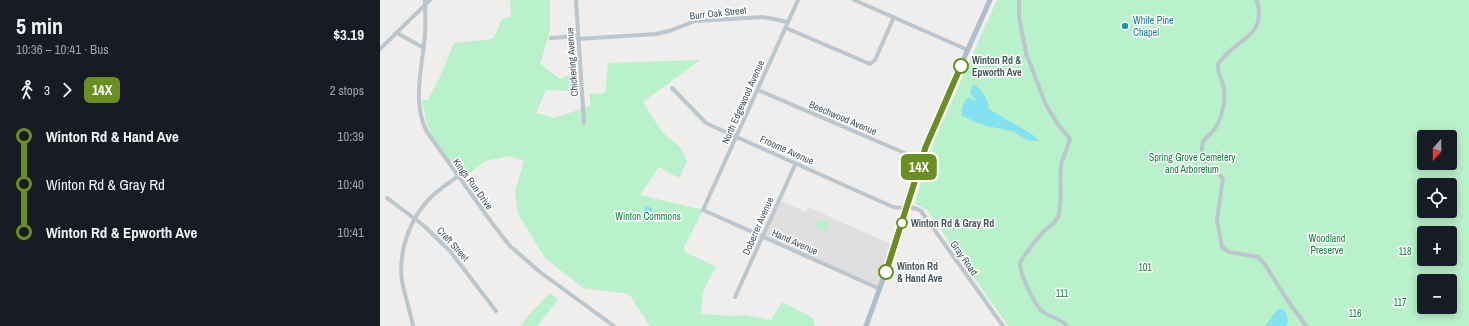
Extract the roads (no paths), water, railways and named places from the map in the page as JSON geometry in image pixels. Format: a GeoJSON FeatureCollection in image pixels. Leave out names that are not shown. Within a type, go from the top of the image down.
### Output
{"type":"FeatureCollection","features":[{"type":"Feature","properties":{"kind":"main road"},"geometry":{"type":"LineString","coordinates":[[866,326],[880,289],[931,132],[990,0]]}},
{"type":"Feature","properties":{"kind":"street"},"geometry":{"type":"LineString","coordinates":[[380,49],[397,33],[425,2],[430,0]]}},
{"type":"Feature","properties":{"kind":"street","name":"Chickering Avenue"},"geometry":{"type":"LineString","coordinates":[[576,0],[584,123]]}},
{"type":"Feature","properties":{"kind":"street","name":"North Edgewood Avenue"},"geometry":{"type":"LineString","coordinates":[[703,210],[798,0]]}},
{"type":"Feature","properties":{"kind":"street"},"geometry":{"type":"LineString","coordinates":[[854,0],[968,50]]}},
{"type":"Feature","properties":{"kind":"street"},"geometry":{"type":"LineString","coordinates":[[1019,0],[1019,17],[1026,53],[1046,105],[1057,123],[1070,139],[1062,164],[1058,218],[1042,234],[1027,253],[1021,261],[1020,268],[1028,289],[1039,308],[1046,315],[1063,321],[1066,326]]}},
{"type":"Feature","properties":{"kind":"street"},"geometry":{"type":"LineString","coordinates":[[1256,0],[1258,3],[1259,17],[1255,31],[1231,50],[1218,64],[1218,72],[1224,91],[1223,108],[1221,117],[1214,131],[1203,141],[1202,152],[1208,166],[1217,172],[1223,179],[1218,220],[1222,247],[1229,252],[1258,257],[1264,263],[1306,326]]}},
{"type":"Feature","properties":{"kind":"street","name":"Kings Run Drive"},"geometry":{"type":"LineString","coordinates":[[425,2],[424,48],[419,90],[423,125],[434,143],[492,224],[510,246],[540,272],[614,326]]}},
{"type":"Feature","properties":{"kind":"street","name":"Burr Oak Street"},"geometry":{"type":"LineString","coordinates":[[552,38],[656,34],[669,31],[695,21],[763,17],[788,22]]}},
{"type":"Feature","properties":{"kind":"street"},"geometry":{"type":"LineString","coordinates":[[786,28],[870,64],[875,60],[894,17]]}},
{"type":"Feature","properties":{"kind":"street"},"geometry":{"type":"LineString","coordinates":[[397,33],[424,48]]}},
{"type":"Feature","properties":{"kind":"street","name":"Froome Avenue"},"geometry":{"type":"LineString","coordinates":[[672,88],[709,124],[894,207],[907,207]]}},
{"type":"Feature","properties":{"kind":"street","name":"Beechwood Avenue"},"geometry":{"type":"LineString","coordinates":[[758,90],[921,160]]}},
{"type":"Feature","properties":{"kind":"street","name":"Doberrer Avenue"},"geometry":{"type":"LineString","coordinates":[[735,297],[796,163]]}},
{"type":"Feature","properties":{"kind":"street"},"geometry":{"type":"LineString","coordinates":[[413,326],[404,289],[402,272],[405,240],[420,210],[432,196],[458,176]]}},
{"type":"Feature","properties":{"kind":"street","name":"Craft Street"},"geometry":{"type":"LineString","coordinates":[[387,198],[432,233],[450,250],[496,311]]}},
{"type":"Feature","properties":{"kind":"street","name":"Gray Road"},"geometry":{"type":"LineString","coordinates":[[907,207],[915,208],[921,211],[1003,326]]}},
{"type":"Feature","properties":{"kind":"street","name":"Hand Avenue"},"geometry":{"type":"LineString","coordinates":[[703,210],[880,289]]}},
{"type":"Feature","properties":{"kind":"water"},"geometry":{"type":"Polygon","coordinates":[[[973,84],[984,95],[989,109],[1033,135],[1039,141],[1027,140],[1012,131],[987,126],[961,115],[963,105],[967,98],[977,101],[970,93],[973,84]]]}},
{"type":"Feature","properties":{"kind":"water"},"geometry":{"type":"Polygon","coordinates":[[[645,206],[652,208],[649,221],[642,220],[645,206]]]}},
{"type":"Feature","properties":{"kind":"water"},"geometry":{"type":"Polygon","coordinates":[[[1279,309],[1283,309],[1287,315],[1288,321],[1286,326],[1265,326],[1275,313],[1279,309]]]}},
{"type":"Feature","properties":{"kind":"place","name":"White Pine Chapel"},"geometry":{"type":"Point","coordinates":[1125,26]}},
{"type":"Feature","properties":{"kind":"place","name":"Winton Rd & Epworth Ave"},"geometry":{"type":"Point","coordinates":[961,66]}},
{"type":"Feature","properties":{"kind":"place","name":"Winton Rd & Gray Rd"},"geometry":{"type":"Point","coordinates":[902,223]}},
{"type":"Feature","properties":{"kind":"place","name":"Winton Rd & Hand Ave"},"geometry":{"type":"Point","coordinates":[886,272]}},
{"type":"Feature","properties":{"kind":"park label","name":"Spring Grove Cemetery and Arboretum"},"geometry":{"type":"Point","coordinates":[1192,162]}},
{"type":"Feature","properties":{"kind":"park label","name":"Winton Commons"},"geometry":{"type":"Point","coordinates":[648,216]}},
{"type":"Feature","properties":{"kind":"park label","name":"Woodland Preserve"},"geometry":{"type":"Point","coordinates":[1327,244]}},
{"type":"Feature","properties":{"kind":"park label","name":"118"},"geometry":{"type":"Point","coordinates":[1405,251]}},
{"type":"Feature","properties":{"kind":"park label","name":"101"},"geometry":{"type":"Point","coordinates":[1145,267]}},
{"type":"Feature","properties":{"kind":"park label","name":"111"},"geometry":{"type":"Point","coordinates":[1062,293]}},
{"type":"Feature","properties":{"kind":"park label","name":"117"},"geometry":{"type":"Point","coordinates":[1400,302]}},
{"type":"Feature","properties":{"kind":"park label","name":"116"},"geometry":{"type":"Point","coordinates":[1355,313]}}]}
